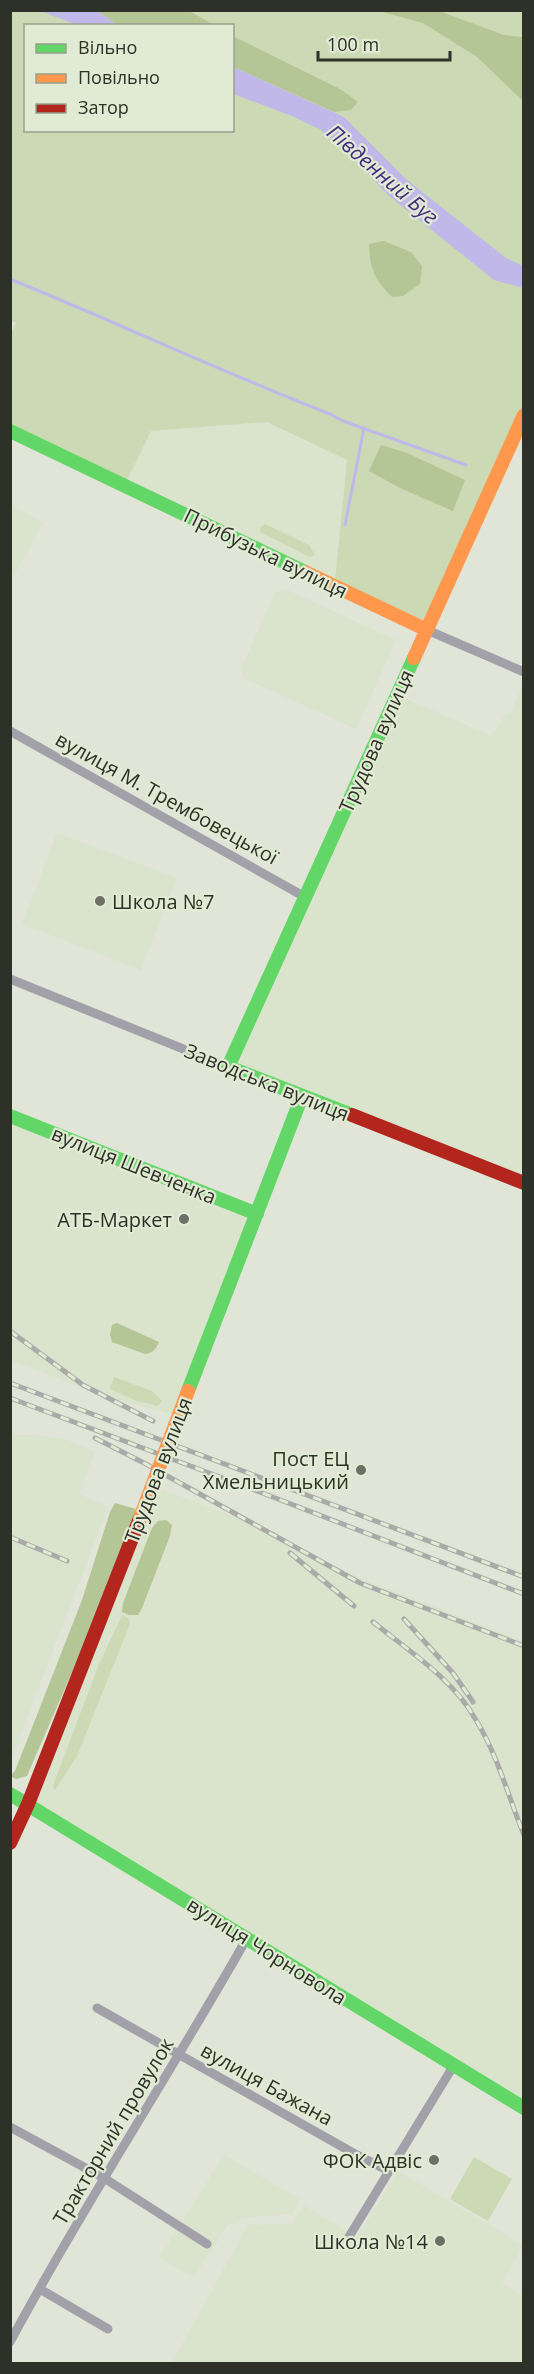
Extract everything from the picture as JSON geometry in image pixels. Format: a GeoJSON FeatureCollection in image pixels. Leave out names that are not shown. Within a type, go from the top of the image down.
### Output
{"type":"FeatureCollection","features":[{"type":"Feature","properties":{"kind":"main road","name":"Трудова вулиця"},"geometry":{"type":"LineString","coordinates":[[228,1066],[524,415]]}},
{"type":"Feature","properties":{"kind":"main road","name":"Прибузька вулиця"},"geometry":{"type":"LineString","coordinates":[[10,431],[427,630]]}},
{"type":"Feature","properties":{"kind":"main road","name":"Заводська вулиця"},"geometry":{"type":"LineString","coordinates":[[228,1066],[524,1183]]}},
{"type":"Feature","properties":{"kind":"main road","name":"Трудова вулиця"},"geometry":{"type":"LineString","coordinates":[[10,1843],[28,1804],[140,1518],[302,1096]]}},
{"type":"Feature","properties":{"kind":"main road","name":"вулиця Шевченка"},"geometry":{"type":"LineString","coordinates":[[10,1116],[257,1214]]}},
{"type":"Feature","properties":{"kind":"main road","name":"вулиця Чорновола"},"geometry":{"type":"LineString","coordinates":[[10,1794],[524,2108]]}},
{"type":"Feature","properties":{"kind":"street","name":"Прибузька вулиця"},"geometry":{"type":"LineString","coordinates":[[427,630],[524,672]]}},
{"type":"Feature","properties":{"kind":"street","name":"вулиця М. Трембовецької"},"geometry":{"type":"LineString","coordinates":[[10,731],[305,897]]}},
{"type":"Feature","properties":{"kind":"street","name":"Заводська вулиця"},"geometry":{"type":"LineString","coordinates":[[10,979],[228,1066]]}},
{"type":"Feature","properties":{"kind":"street","name":"Тракторний провулок"},"geometry":{"type":"LineString","coordinates":[[10,2342],[104,2178],[180,2056],[247,1938]]}},
{"type":"Feature","properties":{"kind":"street","name":"вулиця Бажана"},"geometry":{"type":"LineString","coordinates":[[97,2008],[389,2171]]}},
{"type":"Feature","properties":{"kind":"street"},"geometry":{"type":"LineString","coordinates":[[348,2240],[454,2065]]}},
{"type":"Feature","properties":{"kind":"street"},"geometry":{"type":"LineString","coordinates":[[10,2127],[104,2178],[207,2244]]}},
{"type":"Feature","properties":{"kind":"street"},"geometry":{"type":"LineString","coordinates":[[40,2289],[108,2329]]}},
{"type":"Feature","properties":{"kind":"shaded area"},"geometry":{"type":"Polygon","coordinates":[[[11,11],[523,11],[523,405],[425,624],[335,581],[347,460],[267,422],[151,431],[126,482],[11,427],[10,335],[16,323],[10,320],[11,11]]]}},
{"type":"Feature","properties":{"kind":"shaded area"},"geometry":{"type":"Polygon","coordinates":[[[267,422],[347,460],[335,581],[126,482],[151,431],[267,422]]]}},
{"type":"Feature","properties":{"kind":"shaded area"},"geometry":{"type":"Polygon","coordinates":[[[11,505],[42,523],[21,564],[11,578],[11,505]]]}},
{"type":"Feature","properties":{"kind":"shaded area"},"geometry":{"type":"Polygon","coordinates":[[[265,524],[309,545],[315,555],[310,557],[260,532],[260,528],[265,524]]]}},
{"type":"Feature","properties":{"kind":"shaded area"},"geometry":{"type":"Polygon","coordinates":[[[285,589],[396,640],[356,729],[244,678],[241,669],[275,593],[285,589]]]}},
{"type":"Feature","properties":{"kind":"shaded area"},"geometry":{"type":"Polygon","coordinates":[[[523,684],[523,1183],[228,1067],[397,695],[492,736],[504,715],[511,712],[523,684]]]}},
{"type":"Feature","properties":{"kind":"shaded area","name":"Школа №7"},"geometry":{"type":"Polygon","coordinates":[[[57,833],[177,878],[141,970],[22,924],[57,833]]]}},
{"type":"Feature","properties":{"kind":"shaded area"},"geometry":{"type":"Polygon","coordinates":[[[10,1120],[252,1216],[174,1415],[100,1395],[11,1360],[10,1120]]]}},
{"type":"Feature","properties":{"kind":"shaded area"},"geometry":{"type":"Polygon","coordinates":[[[114,1377],[152,1391],[162,1401],[158,1406],[137,1401],[110,1389],[114,1377]]]}},
{"type":"Feature","properties":{"kind":"shaded area"},"geometry":{"type":"Polygon","coordinates":[[[11,1435],[65,1439],[95,1452],[79,1494],[108,1507],[11,1760],[11,1435]]]}},
{"type":"Feature","properties":{"kind":"shaded area"},"geometry":{"type":"Polygon","coordinates":[[[155,1487],[244,1520],[348,1573],[523,1641],[523,2103],[33,1802],[155,1487]]]}},
{"type":"Feature","properties":{"kind":"shaded area"},"geometry":{"type":"Polygon","coordinates":[[[122,1615],[128,1618],[130,1624],[77,1756],[55,1790],[53,1786],[99,1664],[122,1615]]]}},
{"type":"Feature","properties":{"kind":"shaded area"},"geometry":{"type":"Polygon","coordinates":[[[224,2155],[300,2199],[293,2213],[248,2217],[227,2226],[194,2277],[159,2258],[224,2155]]]}},
{"type":"Feature","properties":{"kind":"shaded area"},"geometry":{"type":"Polygon","coordinates":[[[474,2157],[512,2179],[488,2221],[450,2199],[474,2157]]]}},
{"type":"Feature","properties":{"kind":"shaded area"},"geometry":{"type":"Polygon","coordinates":[[[398,2171],[523,2245],[502,2284],[523,2296],[523,2363],[171,2364],[248,2225],[292,2224],[303,2205],[357,2237],[398,2171]]]}},
{"type":"Feature","properties":{"kind":"green space"},"geometry":{"type":"Polygon","coordinates":[[[97,11],[189,11],[212,24],[116,24],[97,11]]]}},
{"type":"Feature","properties":{"kind":"green space"},"geometry":{"type":"Polygon","coordinates":[[[379,11],[439,11],[504,35],[523,37],[523,101],[477,57],[423,23],[379,11]]]}},
{"type":"Feature","properties":{"kind":"green space"},"geometry":{"type":"Polygon","coordinates":[[[234,36],[340,89],[358,102],[351,110],[334,112],[234,67],[234,36]]]}},
{"type":"Feature","properties":{"kind":"green space"},"geometry":{"type":"Polygon","coordinates":[[[384,241],[411,252],[422,266],[420,284],[403,296],[392,297],[377,279],[372,267],[369,244],[384,241]]]}},
{"type":"Feature","properties":{"kind":"green space"},"geometry":{"type":"Polygon","coordinates":[[[381,445],[407,453],[465,480],[453,511],[402,489],[369,471],[381,445]]]}},
{"type":"Feature","properties":{"kind":"green space"},"geometry":{"type":"Polygon","coordinates":[[[117,1323],[159,1342],[157,1347],[145,1354],[112,1342],[110,1335],[112,1325],[117,1323]]]}},
{"type":"Feature","properties":{"kind":"green space"},"geometry":{"type":"Polygon","coordinates":[[[115,1503],[136,1509],[135,1512],[82,1649],[27,1776],[16,1779],[10,1776],[15,1771],[82,1600],[110,1512],[115,1503]]]}},
{"type":"Feature","properties":{"kind":"green space"},"geometry":{"type":"Polygon","coordinates":[[[166,1520],[172,1525],[170,1536],[142,1608],[138,1615],[122,1612],[123,1603],[152,1528],[158,1521],[166,1520]]]}},
{"type":"Feature","properties":{"kind":"water"},"geometry":{"type":"Polygon","coordinates":[[[40,11],[97,11],[116,24],[75,24],[40,11]]]}},
{"type":"Feature","properties":{"kind":"water","name":"Південний Буг"},"geometry":{"type":"Polygon","coordinates":[[[234,67],[344,117],[407,180],[506,258],[523,266],[523,288],[494,280],[388,195],[347,151],[321,130],[292,116],[234,94],[234,67]]]}},
{"type":"Feature","properties":{"kind":"waterway"},"geometry":{"type":"LineString","coordinates":[[10,279],[343,421],[466,465]]}},
{"type":"Feature","properties":{"kind":"waterway"},"geometry":{"type":"LineString","coordinates":[[345,525],[364,428]]}},
{"type":"Feature","properties":{"kind":"railway"},"geometry":{"type":"LineString","coordinates":[[10,1331],[83,1385],[153,1421]]}},
{"type":"Feature","properties":{"kind":"railway"},"geometry":{"type":"LineString","coordinates":[[10,1383],[524,1577]]}},
{"type":"Feature","properties":{"kind":"railway"},"geometry":{"type":"LineString","coordinates":[[10,1398],[524,1594]]}},
{"type":"Feature","properties":{"kind":"railway"},"geometry":{"type":"LineString","coordinates":[[95,1438],[360,1583],[524,1646]]}},
{"type":"Feature","properties":{"kind":"railway"},"geometry":{"type":"LineString","coordinates":[[10,1537],[67,1561]]}},
{"type":"Feature","properties":{"kind":"railway"},"geometry":{"type":"LineString","coordinates":[[290,1553],[354,1606]]}},
{"type":"Feature","properties":{"kind":"railway"},"geometry":{"type":"LineString","coordinates":[[404,1619],[453,1673],[473,1702]]}},
{"type":"Feature","properties":{"kind":"railway"},"geometry":{"type":"LineString","coordinates":[[373,1622],[429,1666],[466,1705],[491,1748],[524,1835]]}},
{"type":"Feature","properties":{"kind":"traffic: fast"},"geometry":{"type":"LineString","coordinates":[[10,431],[305,572]]}},
{"type":"Feature","properties":{"kind":"traffic: fast"},"geometry":{"type":"LineString","coordinates":[[352,1115],[228,1067],[414,658]]}},
{"type":"Feature","properties":{"kind":"traffic: fast"},"geometry":{"type":"LineString","coordinates":[[188,1391],[302,1096]]}},
{"type":"Feature","properties":{"kind":"traffic: fast"},"geometry":{"type":"LineString","coordinates":[[10,1116],[257,1214]]}},
{"type":"Feature","properties":{"kind":"traffic: fast"},"geometry":{"type":"LineString","coordinates":[[10,1794],[524,2108]]}},
{"type":"Feature","properties":{"kind":"traffic: slow"},"geometry":{"type":"LineString","coordinates":[[414,658],[524,415]]}},
{"type":"Feature","properties":{"kind":"traffic: slow"},"geometry":{"type":"LineString","coordinates":[[305,572],[427,630]]}},
{"type":"Feature","properties":{"kind":"traffic: slow"},"geometry":{"type":"LineString","coordinates":[[140,1518],[188,1391]]}},
{"type":"Feature","properties":{"kind":"traffic: jam"},"geometry":{"type":"LineString","coordinates":[[352,1115],[524,1183]]}},
{"type":"Feature","properties":{"kind":"traffic: jam"},"geometry":{"type":"LineString","coordinates":[[10,1843],[28,1804],[140,1518]]}},
{"type":"Feature","properties":{"kind":"place","name":"Школа №7"},"geometry":{"type":"Point","coordinates":[100,901]}},
{"type":"Feature","properties":{"kind":"place","name":"АТБ-Маркет"},"geometry":{"type":"Point","coordinates":[184,1219]}},
{"type":"Feature","properties":{"kind":"place","name":"Пост ЕЦ Хмельницький"},"geometry":{"type":"Point","coordinates":[361,1470]}},
{"type":"Feature","properties":{"kind":"place","name":"ФОК Адвіс"},"geometry":{"type":"Point","coordinates":[434,2160]}},
{"type":"Feature","properties":{"kind":"place","name":"Школа №14"},"geometry":{"type":"Point","coordinates":[440,2241]}}]}
